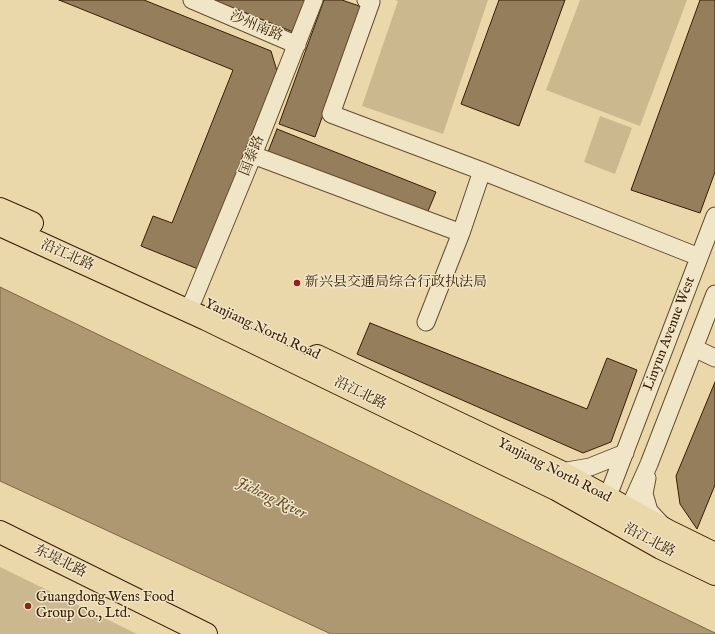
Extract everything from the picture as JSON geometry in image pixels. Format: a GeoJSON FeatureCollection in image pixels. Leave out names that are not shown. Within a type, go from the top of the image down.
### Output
{"type":"FeatureCollection","features":[{"type":"Feature","properties":{"kind":"main road","name":"Yanjiang North Road"},"geometry":{"type":"LineString","coordinates":[[0,209],[191,304],[561,472],[604,506]]}},
{"type":"Feature","properties":{"kind":"main road","name":"沿江北路"},"geometry":{"type":"LineString","coordinates":[[0,225],[191,304],[556,489],[604,506],[625,517],[660,548],[715,574]]}},
{"type":"Feature","properties":{"kind":"main road","name":"Yanjiang North Road"},"geometry":{"type":"LineString","coordinates":[[625,517],[668,531],[715,554]]}},
{"type":"Feature","properties":{"kind":"main road","name":"东堤北路"},"geometry":{"type":"LineString","coordinates":[[0,532],[206,634]]}},
{"type":"Feature","properties":{"kind":"main road","name":"东堤北路"},"geometry":{"type":"LineString","coordinates":[[0,549],[173,634]]}},
{"type":"Feature","properties":{"kind":"street","name":"沙州南路"},"geometry":{"type":"LineString","coordinates":[[192,0],[297,44]]}},
{"type":"Feature","properties":{"kind":"street","name":"国泰路"},"geometry":{"type":"LineString","coordinates":[[191,304],[253,155],[314,0]]}},
{"type":"Feature","properties":{"kind":"street"},"geometry":{"type":"LineString","coordinates":[[366,0],[371,2],[331,114],[482,171],[699,257]]}},
{"type":"Feature","properties":{"kind":"street"},"geometry":{"type":"LineString","coordinates":[[253,155],[461,233]]}},
{"type":"Feature","properties":{"kind":"street"},"geometry":{"type":"LineString","coordinates":[[426,322],[461,233],[482,171]]}},
{"type":"Feature","properties":{"kind":"street","name":"Linyun Avenue West"},"geometry":{"type":"LineString","coordinates":[[604,506],[715,216]]}},
{"type":"Feature","properties":{"kind":"street","name":"Linyun Avenue West"},"geometry":{"type":"LineString","coordinates":[[649,464],[715,294]]}},
{"type":"Feature","properties":{"kind":"street"},"geometry":{"type":"LineString","coordinates":[[694,348],[715,358]]}},
{"type":"Feature","properties":{"kind":"street"},"geometry":{"type":"LineString","coordinates":[[561,472],[590,467],[625,453]]}},
{"type":"Feature","properties":{"kind":"street"},"geometry":{"type":"LineString","coordinates":[[625,517],[649,464]]}},
{"type":"Feature","properties":{"kind":"street"},"geometry":{"type":"LineString","coordinates":[[649,464],[644,494],[649,511],[668,531]]}},
{"type":"Feature","properties":{"kind":"shaded area"},"geometry":{"type":"Polygon","coordinates":[[[395,0],[488,0],[443,134],[362,106],[398,1],[395,0]]]}},
{"type":"Feature","properties":{"kind":"shaded area"},"geometry":{"type":"Polygon","coordinates":[[[580,0],[687,0],[640,126],[546,90],[580,0]]]}},
{"type":"Feature","properties":{"kind":"shaded area"},"geometry":{"type":"Polygon","coordinates":[[[600,116],[632,128],[615,174],[584,162],[600,116]]]}},
{"type":"Feature","properties":{"kind":"shaded area","name":"Guangdong Wens Food Group Co., Ltd."},"geometry":{"type":"Polygon","coordinates":[[[0,567],[137,634],[0,634],[0,567]]]}},
{"type":"Feature","properties":{"kind":"water","name":"Jicheng River"},"geometry":{"type":"Polygon","coordinates":[[[0,287],[715,634],[331,634],[0,481],[0,287]]]}},
{"type":"Feature","properties":{"kind":"building"},"geometry":{"type":"Polygon","coordinates":[[[59,0],[144,0],[271,51],[277,71],[198,269],[141,246],[153,216],[172,223],[233,70],[59,0]]]}},
{"type":"Feature","properties":{"kind":"building"},"geometry":{"type":"Polygon","coordinates":[[[214,0],[312,0],[298,34],[214,0]]]}},
{"type":"Feature","properties":{"kind":"building"},"geometry":{"type":"Polygon","coordinates":[[[324,0],[342,0],[362,7],[315,137],[279,124],[324,0]]]}},
{"type":"Feature","properties":{"kind":"building"},"geometry":{"type":"Polygon","coordinates":[[[499,0],[565,0],[519,126],[461,104],[499,0]]]}},
{"type":"Feature","properties":{"kind":"building"},"geometry":{"type":"Polygon","coordinates":[[[700,0],[715,0],[715,172],[700,213],[631,190],[700,0]]]}},
{"type":"Feature","properties":{"kind":"building"},"geometry":{"type":"Polygon","coordinates":[[[277,129],[436,192],[426,216],[268,152],[277,129]]]}},
{"type":"Feature","properties":{"kind":"building"},"geometry":{"type":"Polygon","coordinates":[[[370,323],[587,409],[607,358],[637,370],[611,442],[583,453],[357,354],[370,323]]]}},
{"type":"Feature","properties":{"kind":"building"},"geometry":{"type":"Polygon","coordinates":[[[715,382],[715,485],[697,529],[680,504],[676,476],[715,382]]]}},
{"type":"Feature","properties":{"kind":"place","name":"新兴县交通局综合行政执法局"},"geometry":{"type":"Point","coordinates":[297,283]}},
{"type":"Feature","properties":{"kind":"place","name":"Guangdong Wens Food Group Co., Ltd."},"geometry":{"type":"Point","coordinates":[28,606]}}]}
